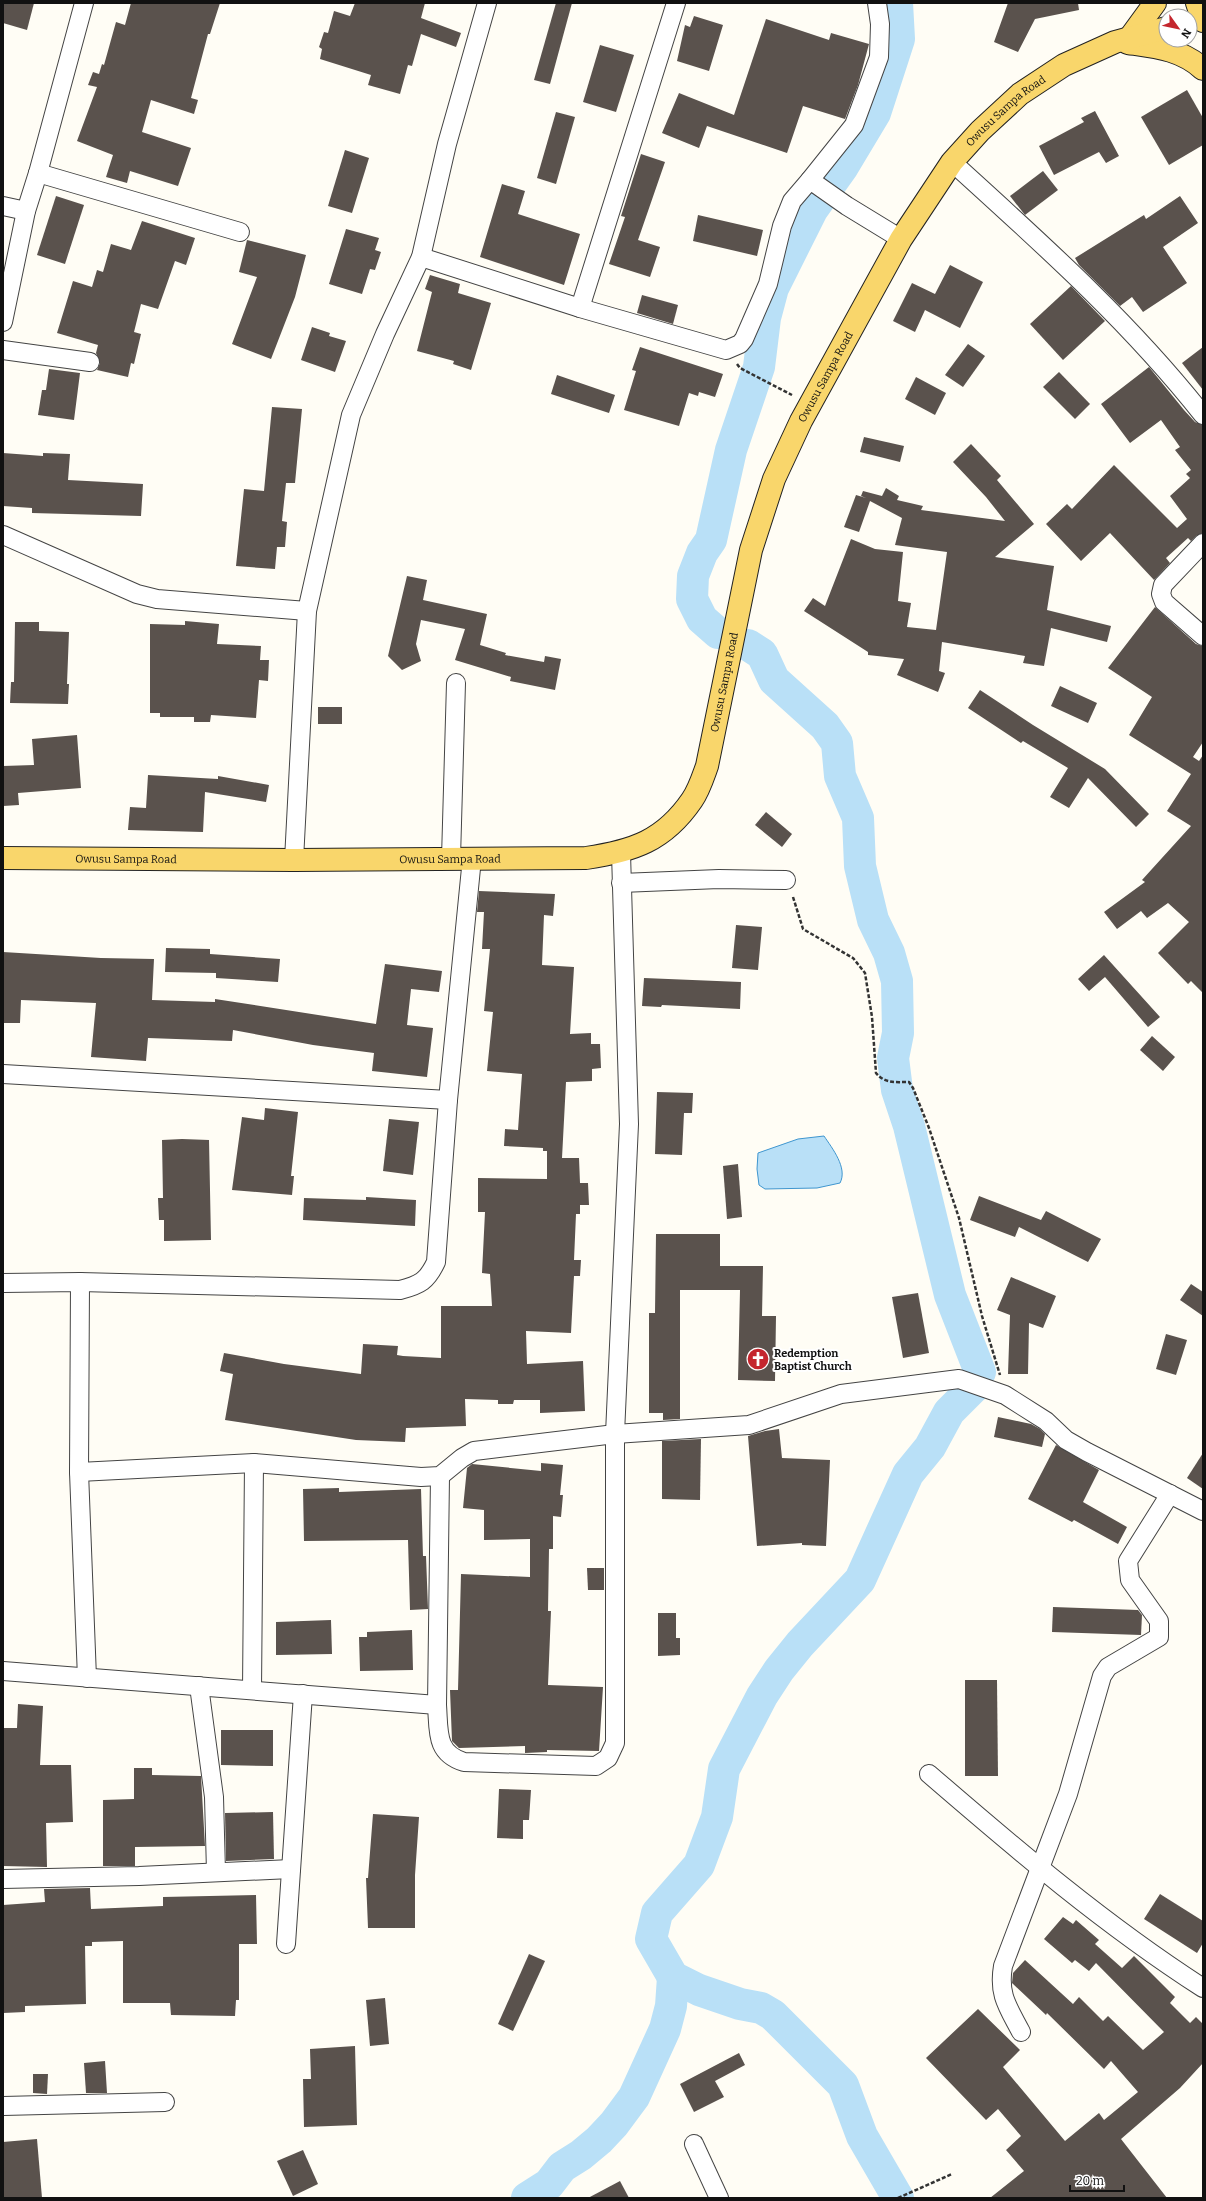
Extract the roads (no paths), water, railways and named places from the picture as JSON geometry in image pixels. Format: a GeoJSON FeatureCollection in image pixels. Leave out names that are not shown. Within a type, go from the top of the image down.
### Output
{"type":"FeatureCollection","features":[{"type":"Feature","properties":{"kind":"main road"},"geometry":{"type":"LineString","coordinates":[[1155,3],[1123,39],[1181,53],[1203,69]]}},
{"type":"Feature","properties":{"kind":"main road","name":"Owusu Sampa Road"},"geometry":{"type":"LineString","coordinates":[[3,858],[294,860],[586,858],[621,853],[652,839],[674,823],[693,799],[707,766],[751,550],[774,480],[801,421],[901,239],[952,162],[980,131],[1020,94],[1064,65],[1123,39],[1158,30]]}},
{"type":"Feature","properties":{"kind":"street"},"geometry":{"type":"LineString","coordinates":[[3,322],[26,211],[38,173],[84,3]]}},
{"type":"Feature","properties":{"kind":"street"},"geometry":{"type":"LineString","coordinates":[[294,860],[307,610],[351,415],[385,334],[421,257],[447,144],[487,3]]}},
{"type":"Feature","properties":{"kind":"street"},"geometry":{"type":"LineString","coordinates":[[580,308],[676,3]]}},
{"type":"Feature","properties":{"kind":"street"},"geometry":{"type":"LineString","coordinates":[[421,257],[580,308],[726,350],[740,344],[768,284],[782,226],[792,201],[813,183],[854,125],[879,57],[880,24],[877,3]]}},
{"type":"Feature","properties":{"kind":"street"},"geometry":{"type":"LineString","coordinates":[[952,162],[1065,264],[1156,357],[1203,415]]}},
{"type":"Feature","properties":{"kind":"street"},"geometry":{"type":"LineString","coordinates":[[38,173],[240,232]]}},
{"type":"Feature","properties":{"kind":"street"},"geometry":{"type":"LineString","coordinates":[[813,183],[901,239]]}},
{"type":"Feature","properties":{"kind":"street"},"geometry":{"type":"LineString","coordinates":[[3,206],[26,211]]}},
{"type":"Feature","properties":{"kind":"street"},"geometry":{"type":"LineString","coordinates":[[3,350],[90,362]]}},
{"type":"Feature","properties":{"kind":"street"},"geometry":{"type":"LineString","coordinates":[[3,535],[138,594],[158,599],[307,610]]}},
{"type":"Feature","properties":{"kind":"street"},"geometry":{"type":"LineString","coordinates":[[1203,543],[1162,585],[1161,594],[1164,602],[1203,636]]}},
{"type":"Feature","properties":{"kind":"street"},"geometry":{"type":"LineString","coordinates":[[3,1283],[80,1282],[400,1290],[417,1286],[430,1275],[436,1262],[448,1100],[461,858],[456,682]]}},
{"type":"Feature","properties":{"kind":"street"},"geometry":{"type":"LineString","coordinates":[[440,1476],[437,1705],[439,1737],[444,1751],[453,1758],[464,1762],[596,1766],[608,1758],[615,1743],[615,1434],[629,1124],[621,853]]}},
{"type":"Feature","properties":{"kind":"street"},"geometry":{"type":"LineString","coordinates":[[621,883],[719,879],[786,880]]}},
{"type":"Feature","properties":{"kind":"street"},"geometry":{"type":"LineString","coordinates":[[3,1074],[448,1100]]}},
{"type":"Feature","properties":{"kind":"street"},"geometry":{"type":"LineString","coordinates":[[80,1282],[79,1472],[87,1678]]}},
{"type":"Feature","properties":{"kind":"street"},"geometry":{"type":"LineString","coordinates":[[79,1472],[254,1463],[421,1477],[440,1476],[462,1458],[474,1451],[615,1434],[749,1425],[841,1394],[959,1379],[1005,1395],[1046,1421],[1066,1440],[1203,1511]]}},
{"type":"Feature","properties":{"kind":"street"},"geometry":{"type":"LineString","coordinates":[[252,1690],[254,1463]]}},
{"type":"Feature","properties":{"kind":"street"},"geometry":{"type":"LineString","coordinates":[[1021,2032],[1003,1996],[1000,1983],[1003,1966],[1068,1794],[1102,1676],[1108,1667],[1159,1637],[1159,1621],[1130,1580],[1128,1561],[1170,1494]]}},
{"type":"Feature","properties":{"kind":"street"},"geometry":{"type":"LineString","coordinates":[[3,1671],[437,1705]]}},
{"type":"Feature","properties":{"kind":"street"},"geometry":{"type":"LineString","coordinates":[[199,1686],[214,1790],[216,1872]]}},
{"type":"Feature","properties":{"kind":"street"},"geometry":{"type":"LineString","coordinates":[[286,1944],[303,1694]]}},
{"type":"Feature","properties":{"kind":"street"},"geometry":{"type":"LineString","coordinates":[[929,1774],[1040,1869],[1150,1954],[1203,1988]]}},
{"type":"Feature","properties":{"kind":"street"},"geometry":{"type":"LineString","coordinates":[[3,1879],[139,1876],[291,1869]]}},
{"type":"Feature","properties":{"kind":"street"},"geometry":{"type":"LineString","coordinates":[[3,2106],[165,2102]]}},
{"type":"Feature","properties":{"kind":"street"},"geometry":{"type":"LineString","coordinates":[[694,2144],[719,2198]]}},
{"type":"Feature","properties":{"kind":"water"},"geometry":{"type":"Polygon","coordinates":[[[824,1136],[835,1152],[841,1165],[842,1177],[840,1183],[817,1188],[765,1189],[759,1185],[757,1169],[758,1153],[798,1139],[824,1136]]]}},
{"type":"Feature","properties":{"kind":"waterway"},"geometry":{"type":"LineString","coordinates":[[718,633],[702,619],[692,599],[693,576],[702,553],[711,540],[731,450],[759,367],[765,318],[773,288],[812,210],[842,168],[875,113],[899,39],[897,3]]}},
{"type":"Feature","properties":{"kind":"waterway"},"geometry":{"type":"LineString","coordinates":[[748,645],[762,654],[774,680],[825,726],[837,743],[840,776],[858,818],[860,866],[873,920],[889,953],[897,981],[898,1033],[893,1058],[897,1090],[909,1126],[950,1295],[980,1372]]}},
{"type":"Feature","properties":{"kind":"waterway"},"geometry":{"type":"LineString","coordinates":[[898,2198],[862,2136],[843,2085],[773,2015],[761,2008],[740,2004],[699,1990],[673,1977],[651,1939],[657,1913],[699,1865],[717,1817],[724,1769],[762,1696],[779,1670],[800,1644],[860,1580],[908,1474],[930,1447],[949,1412],[973,1388]]}},
{"type":"Feature","properties":{"kind":"waterway"},"geometry":{"type":"LineString","coordinates":[[527,2198],[549,2184],[562,2167],[581,2155],[599,2140],[614,2124],[634,2097],[665,2029],[671,2006],[673,1977]]}},
{"type":"Feature","properties":{"kind":"place","name":"Redemption Baptist Church"},"geometry":{"type":"Point","coordinates":[758,1359]}}]}
